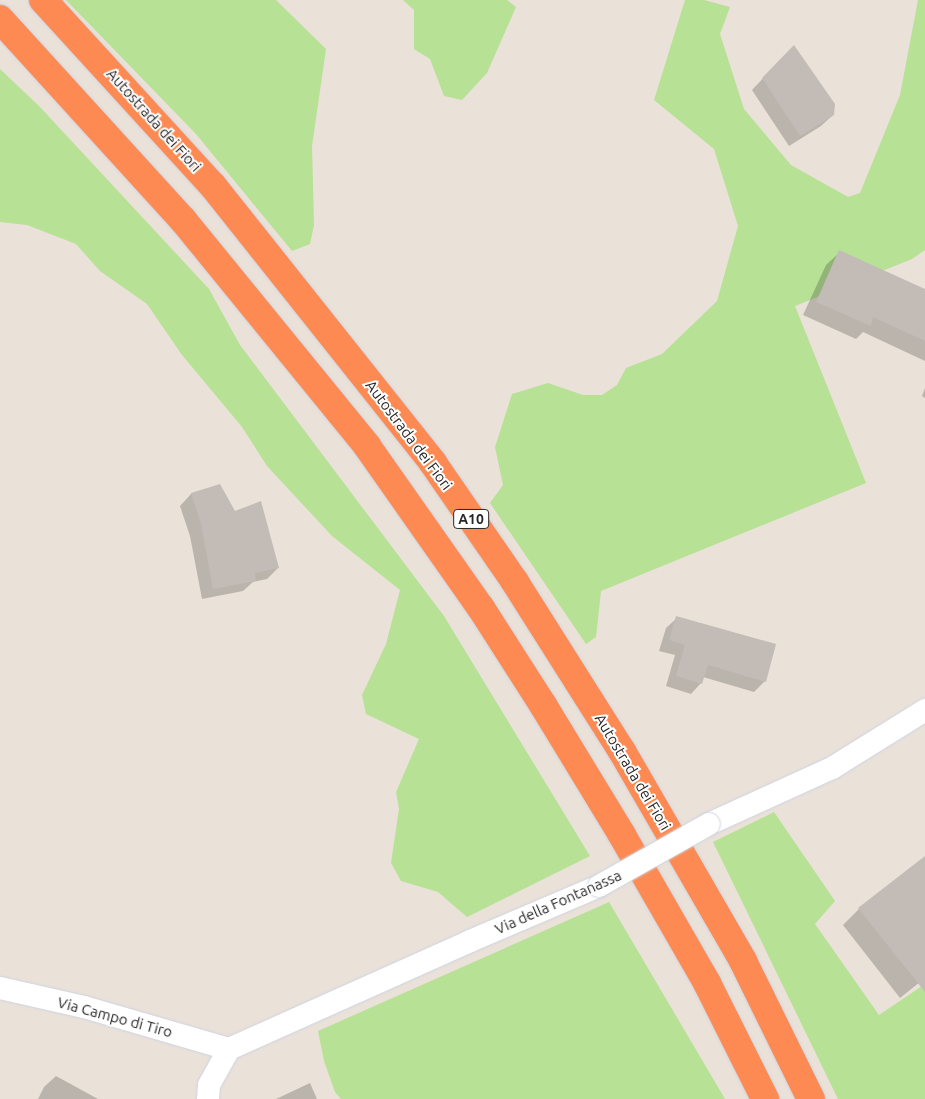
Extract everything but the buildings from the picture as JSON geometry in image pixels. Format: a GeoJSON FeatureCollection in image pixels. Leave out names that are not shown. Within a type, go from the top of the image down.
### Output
{"type":"FeatureCollection","features":[{"type":"Feature","properties":{"kind":"highway","name":"Autostrada dei Fiori"},"geometry":{"type":"LineString","coordinates":[[43,0],[213,186],[433,463],[515,582],[622,751],[743,961],[811,1099]]}},
{"type":"Feature","properties":{"kind":"highway","name":"A10"},"geometry":{"type":"LineString","coordinates":[[0,19],[182,220],[367,446],[481,608],[544,705],[622,835],[707,983],[765,1099]]}},
{"type":"Feature","properties":{"kind":"street","name":"Via della Fontanassa"},"geometry":{"type":"LineString","coordinates":[[230,1049],[470,941],[599,886],[709,824],[832,768],[925,710]]}},
{"type":"Feature","properties":{"kind":"street","name":"Via Campo di Tiro"},"geometry":{"type":"LineString","coordinates":[[0,988],[84,1007],[230,1049]]}},
{"type":"Feature","properties":{"kind":"street"},"geometry":{"type":"LineString","coordinates":[[208,1099],[209,1085],[230,1049]]}},
{"type":"Feature","properties":{"kind":"green space"},"geometry":{"type":"Polygon","coordinates":[[[66,0],[276,0],[326,49],[312,146],[314,225],[310,244],[292,251],[196,134],[66,0]]]}},
{"type":"Feature","properties":{"kind":"green space"},"geometry":{"type":"Polygon","coordinates":[[[403,0],[507,0],[516,7],[487,73],[462,100],[444,96],[430,59],[414,49],[414,10],[403,0]]]}},
{"type":"Feature","properties":{"kind":"green space"},"geometry":{"type":"Polygon","coordinates":[[[685,0],[704,0],[730,7],[720,34],[744,109],[791,165],[848,197],[860,193],[900,95],[918,0],[925,0],[925,250],[912,259],[795,306],[866,483],[601,591],[596,637],[586,644],[490,503],[503,485],[495,447],[512,394],[548,383],[583,395],[602,395],[617,385],[626,368],[662,354],[717,301],[738,226],[714,149],[654,100],[685,0]]]}},
{"type":"Feature","properties":{"kind":"green space"},"geometry":{"type":"Polygon","coordinates":[[[0,69],[39,106],[209,289],[240,345],[444,616],[590,856],[467,917],[438,892],[401,881],[391,863],[399,809],[396,792],[419,739],[366,714],[362,695],[386,644],[400,590],[332,536],[267,466],[242,427],[182,355],[147,304],[100,271],[76,244],[27,225],[0,222],[0,69]]]}},
{"type":"Feature","properties":{"kind":"green space"},"geometry":{"type":"Polygon","coordinates":[[[774,812],[835,901],[815,924],[879,1015],[925,984],[925,1099],[838,1099],[713,842],[774,812]]]}},
{"type":"Feature","properties":{"kind":"green space"},"geometry":{"type":"Polygon","coordinates":[[[609,902],[725,1099],[341,1099],[335,1092],[324,1061],[318,1031],[609,902]]]}}]}
